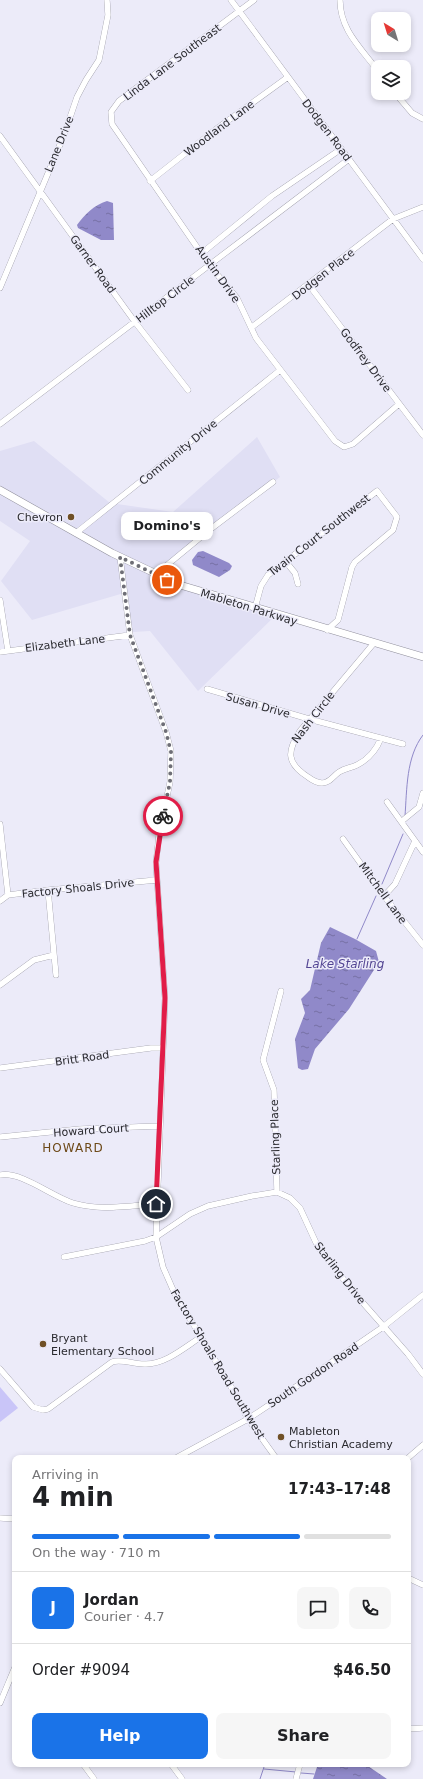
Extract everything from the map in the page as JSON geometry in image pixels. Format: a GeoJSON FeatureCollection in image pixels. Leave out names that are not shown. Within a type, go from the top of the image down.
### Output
{"type":"FeatureCollection","features":[{"type":"Feature","properties":{"kind":"main road","name":"Mableton Parkway"},"geometry":{"type":"LineString","coordinates":[[0,490],[76,534],[155,575],[205,594],[423,657]]}},
{"type":"Feature","properties":{"kind":"street","name":"Lane Drive"},"geometry":{"type":"LineString","coordinates":[[0,288],[64,135],[77,97],[102,52],[108,15],[107,0]]}},
{"type":"Feature","properties":{"kind":"street","name":"Dodgen Road"},"geometry":{"type":"LineString","coordinates":[[231,0],[423,259]]}},
{"type":"Feature","properties":{"kind":"street","name":"Linda Lane Southeast"},"geometry":{"type":"LineString","coordinates":[[111,118],[112,112],[119,101],[254,0]]}},
{"type":"Feature","properties":{"kind":"street"},"geometry":{"type":"LineString","coordinates":[[340,0],[342,20],[351,36],[371,62]]}},
{"type":"Feature","properties":{"kind":"street","name":"Woodland Lane"},"geometry":{"type":"LineString","coordinates":[[150,181],[214,130],[288,77]]}},
{"type":"Feature","properties":{"kind":"street"},"geometry":{"type":"LineString","coordinates":[[401,100],[412,113],[423,119]]}},
{"type":"Feature","properties":{"kind":"street","name":"Austin Drive"},"geometry":{"type":"LineString","coordinates":[[111,118],[115,129],[150,181],[210,266],[237,298],[256,338],[279,371],[335,441],[344,447],[353,444],[399,404]]}},
{"type":"Feature","properties":{"kind":"street","name":"Garner Road"},"geometry":{"type":"LineString","coordinates":[[0,136],[135,322],[188,390]]}},
{"type":"Feature","properties":{"kind":"street"},"geometry":{"type":"LineString","coordinates":[[202,253],[272,196],[341,149]]}},
{"type":"Feature","properties":{"kind":"street","name":"Hilltop Circle"},"geometry":{"type":"LineString","coordinates":[[0,424],[349,160]]}},
{"type":"Feature","properties":{"kind":"street","name":"Dodgen Place"},"geometry":{"type":"LineString","coordinates":[[252,328],[393,219],[423,207]]}},
{"type":"Feature","properties":{"kind":"street","name":"Godfrey Drive"},"geometry":{"type":"LineString","coordinates":[[309,285],[423,435]]}},
{"type":"Feature","properties":{"kind":"street","name":"Community Drive"},"geometry":{"type":"LineString","coordinates":[[76,534],[279,371]]}},
{"type":"Feature","properties":{"kind":"street"},"geometry":{"type":"LineString","coordinates":[[155,575],[212,528],[273,482]]}},
{"type":"Feature","properties":{"kind":"street","name":"Twain Court Southwest"},"geometry":{"type":"LineString","coordinates":[[255,608],[261,586],[265,578],[377,491],[397,517],[396,522],[393,530],[355,562],[352,567],[339,616],[336,622],[327,630]]}},
{"type":"Feature","properties":{"kind":"street","name":"Factory Shoals Road Southwest"},"geometry":{"type":"LineString","coordinates":[[120,557],[130,635],[166,732],[171,752],[170,782],[157,850],[157,880],[165,998],[156,1204],[156,1237],[163,1267],[174,1292],[248,1419],[274,1455]]}},
{"type":"Feature","properties":{"kind":"street"},"geometry":{"type":"LineString","coordinates":[[286,562],[295,573],[298,584]]}},
{"type":"Feature","properties":{"kind":"street"},"geometry":{"type":"LineString","coordinates":[[0,600],[8,651]]}},
{"type":"Feature","properties":{"kind":"street","name":"Elizabeth Lane"},"geometry":{"type":"LineString","coordinates":[[0,652],[130,635]]}},
{"type":"Feature","properties":{"kind":"street","name":"Nash Circle"},"geometry":{"type":"LineString","coordinates":[[374,643],[309,719],[291,745],[290,754],[292,761],[300,771],[318,783],[328,782],[340,771],[356,766],[366,759],[376,750],[380,738]]}},
{"type":"Feature","properties":{"kind":"street","name":"Susan Drive"},"geometry":{"type":"LineString","coordinates":[[207,689],[309,719],[403,744]]}},
{"type":"Feature","properties":{"kind":"street"},"geometry":{"type":"LineString","coordinates":[[402,821],[419,807],[423,793]]}},
{"type":"Feature","properties":{"kind":"street"},"geometry":{"type":"LineString","coordinates":[[387,802],[423,852]]}},
{"type":"Feature","properties":{"kind":"street"},"geometry":{"type":"LineString","coordinates":[[0,824],[8,895]]}},
{"type":"Feature","properties":{"kind":"street","name":"Mitchell Lane"},"geometry":{"type":"LineString","coordinates":[[344,839],[384,896],[423,945]]}},
{"type":"Feature","properties":{"kind":"street"},"geometry":{"type":"LineString","coordinates":[[384,896],[395,884],[415,841]]}},
{"type":"Feature","properties":{"kind":"street","name":"Factory Shoals Drive"},"geometry":{"type":"LineString","coordinates":[[0,901],[8,895],[157,880]]}},
{"type":"Feature","properties":{"kind":"street"},"geometry":{"type":"LineString","coordinates":[[48,890],[56,975]]}},
{"type":"Feature","properties":{"kind":"street"},"geometry":{"type":"LineString","coordinates":[[0,985],[34,960],[54,955]]}},
{"type":"Feature","properties":{"kind":"street","name":"Starling Place"},"geometry":{"type":"LineString","coordinates":[[277,1192],[274,1090],[263,1060],[281,991]]}},
{"type":"Feature","properties":{"kind":"street","name":"Britt Road"},"geometry":{"type":"LineString","coordinates":[[0,1068],[151,1048],[163,1048]]}},
{"type":"Feature","properties":{"kind":"street","name":"Howard Court"},"geometry":{"type":"LineString","coordinates":[[0,1137],[80,1130],[159,1126]]}},
{"type":"Feature","properties":{"kind":"street"},"geometry":{"type":"LineString","coordinates":[[0,1175],[12,1174],[52,1195],[73,1203],[95,1207],[156,1204]]}},
{"type":"Feature","properties":{"kind":"street"},"geometry":{"type":"LineString","coordinates":[[64,1257],[145,1241],[156,1237],[176,1222],[208,1206],[277,1192]]}},
{"type":"Feature","properties":{"kind":"street","name":"Starling Drive"},"geometry":{"type":"LineString","coordinates":[[277,1192],[290,1198],[297,1204],[318,1247],[423,1374]]}},
{"type":"Feature","properties":{"kind":"street","name":"South Gordon Road"},"geometry":{"type":"LineString","coordinates":[[182,1455],[248,1419],[383,1327],[423,1295]]}},
{"type":"Feature","properties":{"kind":"street"},"geometry":{"type":"LineString","coordinates":[[0,1369],[33,1407],[43,1410],[48,1409],[112,1362],[117,1360],[135,1364],[157,1363],[201,1336]]}},
{"type":"Feature","properties":{"kind":"street"},"geometry":{"type":"LineString","coordinates":[[411,1455],[423,1445]]}},
{"type":"Feature","properties":{"kind":"street"},"geometry":{"type":"LineString","coordinates":[[0,1518],[12,1519]]}},
{"type":"Feature","properties":{"kind":"street"},"geometry":{"type":"LineString","coordinates":[[411,1579],[423,1585]]}},
{"type":"Feature","properties":{"kind":"street"},"geometry":{"type":"LineString","coordinates":[[0,1703],[12,1674]]}},
{"type":"Feature","properties":{"kind":"street"},"geometry":{"type":"LineString","coordinates":[[411,1729],[423,1728]]}},
{"type":"Feature","properties":{"kind":"street"},"geometry":{"type":"LineString","coordinates":[[85,1767],[94,1779]]}},
{"type":"Feature","properties":{"kind":"street"},"geometry":{"type":"LineString","coordinates":[[173,1767],[182,1779]]}},
{"type":"Feature","properties":{"kind":"street"},"geometry":{"type":"LineString","coordinates":[[296,1779],[299,1767]]}},
{"type":"Feature","properties":{"kind":"shaded area"},"geometry":{"type":"Polygon","coordinates":[[[257,437],[280,477],[154,573],[279,612],[198,691],[150,631],[133,632],[124,593],[32,620],[1,581],[30,541],[0,521],[0,451],[34,441],[110,503],[173,512],[257,437]]]}},
{"type":"Feature","properties":{"kind":"shaded area"},"geometry":{"type":"Polygon","coordinates":[[[0,1387],[18,1408],[0,1422],[0,1387]]]}},
{"type":"Feature","properties":{"kind":"water"},"geometry":{"type":"Polygon","coordinates":[[[107,201],[113,203],[114,240],[101,240],[78,228],[77,225],[94,207],[107,201]]]}},
{"type":"Feature","properties":{"kind":"water"},"geometry":{"type":"Polygon","coordinates":[[[203,551],[229,563],[232,566],[230,570],[219,577],[193,565],[192,560],[198,552],[203,551]]]}},
{"type":"Feature","properties":{"kind":"water","name":"Lake Starling"},"geometry":{"type":"Polygon","coordinates":[[[330,927],[376,951],[379,962],[349,1009],[315,1049],[308,1069],[302,1070],[298,1068],[295,1039],[305,1013],[301,999],[310,990],[321,943],[330,927]]]}},
{"type":"Feature","properties":{"kind":"water"},"geometry":{"type":"Polygon","coordinates":[[[317,1767],[369,1767],[387,1779],[313,1779],[317,1767]]]}},
{"type":"Feature","properties":{"kind":"waterway"},"geometry":{"type":"LineString","coordinates":[[405,816],[410,763],[417,744],[423,735]]}},
{"type":"Feature","properties":{"kind":"waterway"},"geometry":{"type":"LineString","coordinates":[[382,884],[403,834]]}},
{"type":"Feature","properties":{"kind":"waterway"},"geometry":{"type":"LineString","coordinates":[[357,939],[376,896]]}},
{"type":"Feature","properties":{"kind":"waterway"},"geometry":{"type":"LineString","coordinates":[[260,1779],[264,1767]]}},
{"type":"Feature","properties":{"kind":"waterway"},"geometry":{"type":"LineString","coordinates":[[264,1769],[296,1772]]}},
{"type":"Feature","properties":{"kind":"waterway"},"geometry":{"type":"LineString","coordinates":[[301,1773],[314,1774]]}},
{"type":"Feature","properties":{"kind":"way so far"},"geometry":{"type":"LineString","coordinates":[[163,816],[170,782],[171,752],[166,732],[130,635],[120,557],[167,580]]}},
{"type":"Feature","properties":{"kind":"place","name":"Chevron"},"geometry":{"type":"Point","coordinates":[71,517]}},
{"type":"Feature","properties":{"kind":"place","name":"Domino's"},"geometry":{"type":"Point","coordinates":[167,580]}},
{"type":"Feature","properties":{"kind":"place","name":"Bryant Elementary School"},"geometry":{"type":"Point","coordinates":[43,1344]}},
{"type":"Feature","properties":{"kind":"place","name":"Mableton Christian Academy"},"geometry":{"type":"Point","coordinates":[281,1437]}},
{"type":"Feature","properties":{"kind":"district","name":"HOWARD"},"geometry":{"type":"Point","coordinates":[73,1148]}},
{"type":"Feature","properties":{"kind":"route"},"geometry":{"type":"LineString","coordinates":[[156,1204],[165,998],[156,862],[163,816]]}}]}
